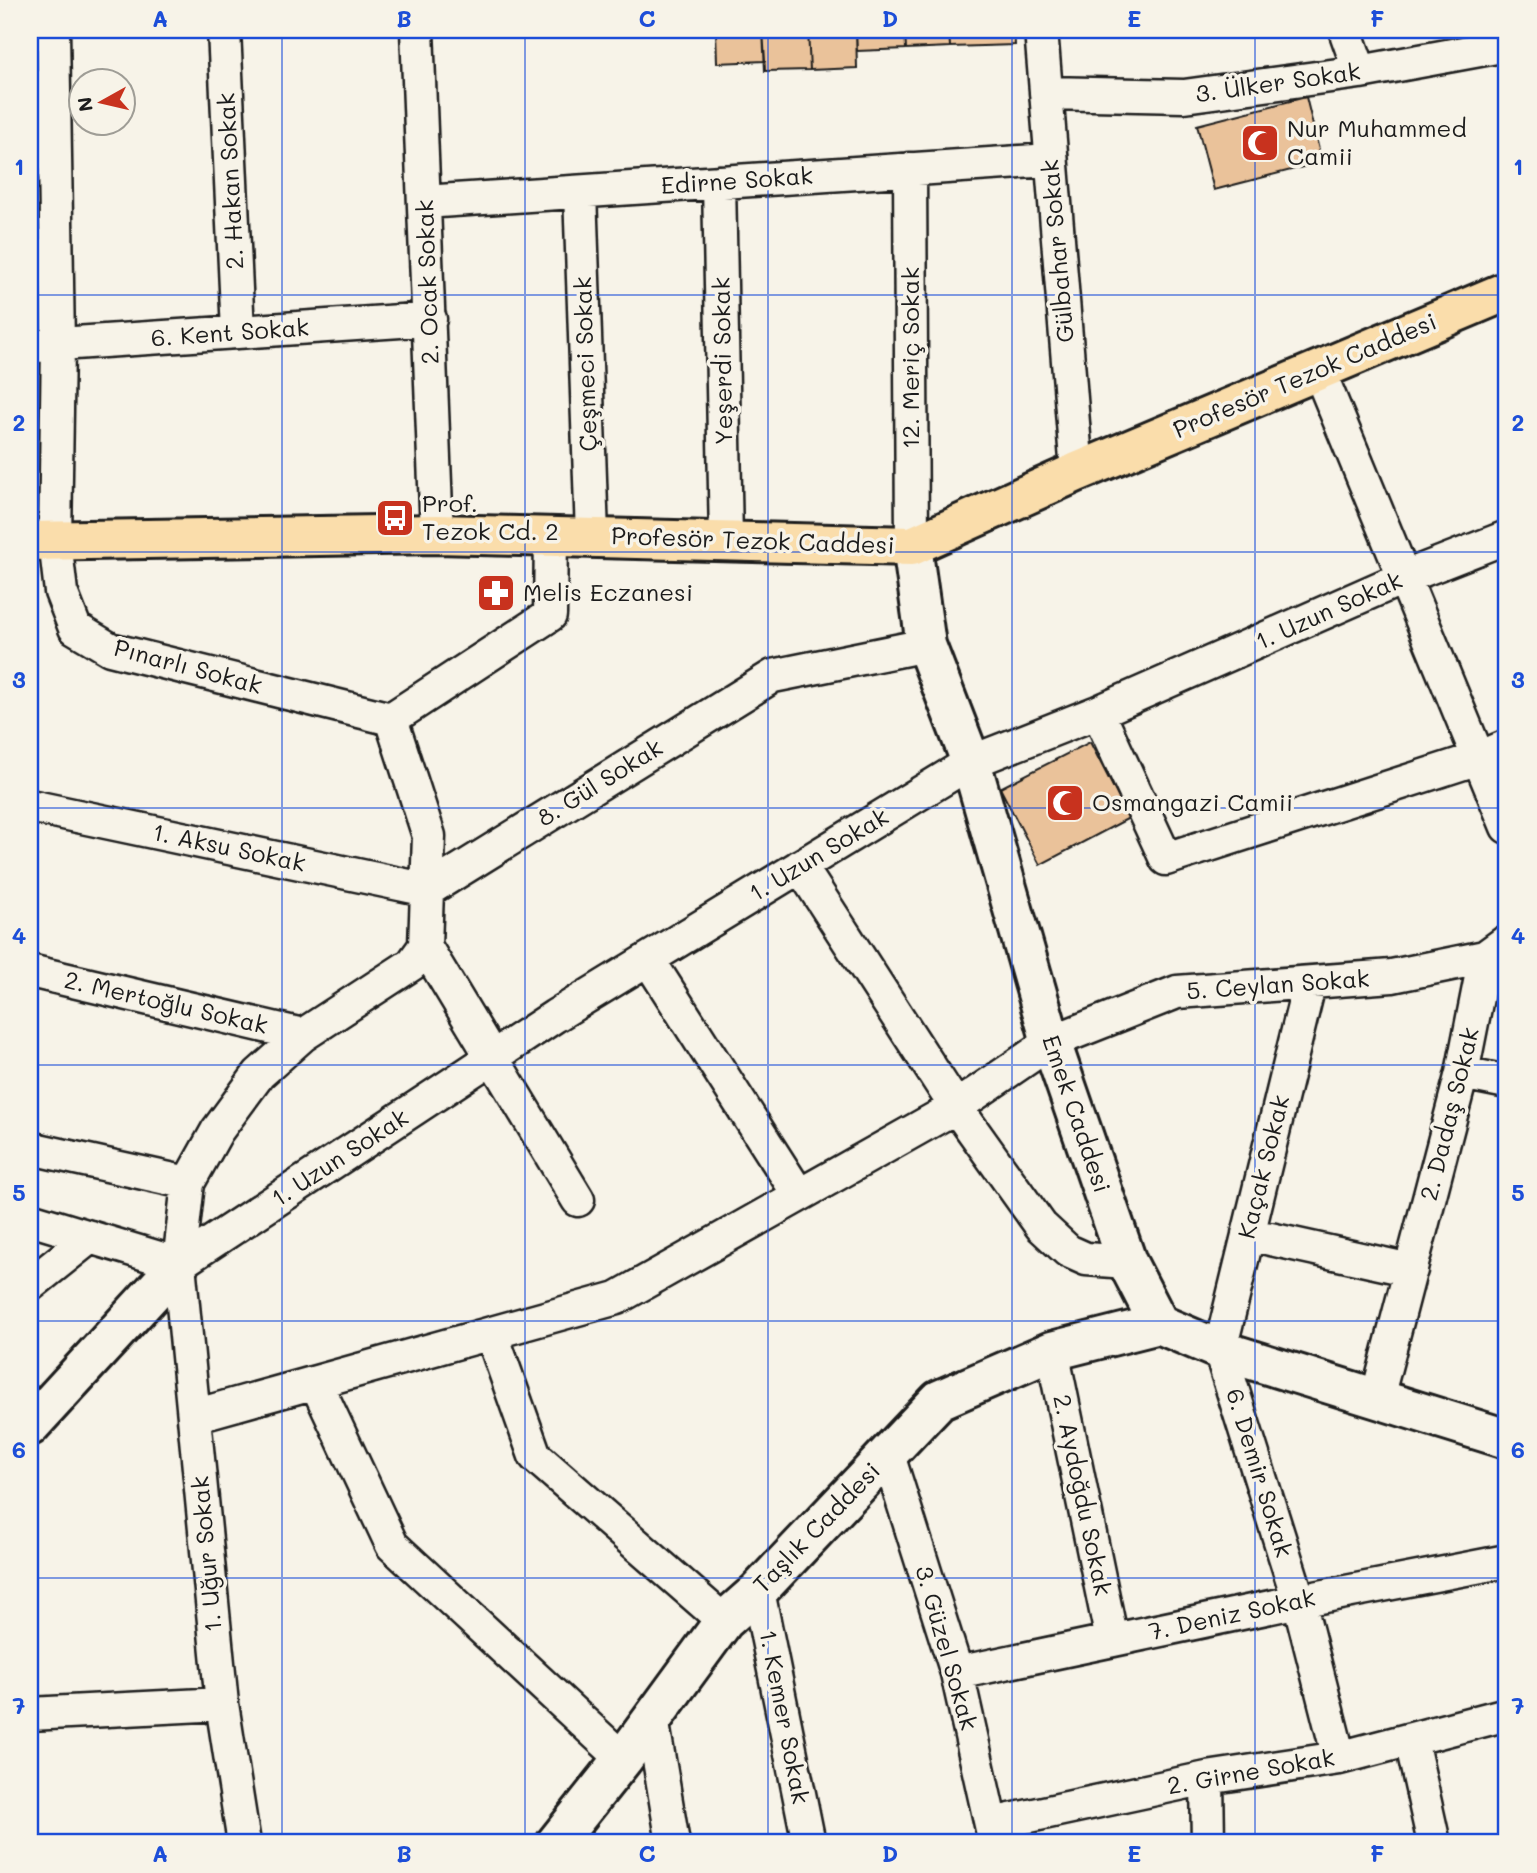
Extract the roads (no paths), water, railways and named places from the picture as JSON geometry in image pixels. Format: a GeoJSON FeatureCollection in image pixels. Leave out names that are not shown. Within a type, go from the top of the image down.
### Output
{"type":"FeatureCollection","features":[{"type":"Feature","properties":{"kind":"main road","name":"Profesör Tezok Caddesi"},"geometry":{"type":"LineString","coordinates":[[43,541],[437,534],[912,546],[1077,472],[1507,291]]}},
{"type":"Feature","properties":{"kind":"street","name":"Pınarlı Sokak"},"geometry":{"type":"LineString","coordinates":[[53,30],[44,346],[43,541],[75,628],[110,649],[391,719]]}},
{"type":"Feature","properties":{"kind":"street","name":"2. Hakan Sokak"},"geometry":{"type":"LineString","coordinates":[[224,30],[238,332]]}},
{"type":"Feature","properties":{"kind":"street","name":"2. Ocak Sokak"},"geometry":{"type":"LineString","coordinates":[[417,30],[437,534]]}},
{"type":"Feature","properties":{"kind":"street","name":"Gülbahar Sokak"},"geometry":{"type":"LineString","coordinates":[[1041,30],[1077,472]]}},
{"type":"Feature","properties":{"kind":"street"},"geometry":{"type":"LineString","coordinates":[[1345,30],[1360,72]]}},
{"type":"Feature","properties":{"kind":"street","name":"3. Ülker Sokak"},"geometry":{"type":"LineString","coordinates":[[1046,93],[1184,96],[1360,72],[1507,45]]}},
{"type":"Feature","properties":{"kind":"street","name":"Edirne Sokak"},"geometry":{"type":"LineString","coordinates":[[424,202],[1050,160]]}},
{"type":"Feature","properties":{"kind":"street","name":"12. Meriç Sokak"},"geometry":{"type":"LineString","coordinates":[[909,169],[912,546]]}},
{"type":"Feature","properties":{"kind":"street","name":"Yeşerdi Sokak"},"geometry":{"type":"LineString","coordinates":[[719,183],[726,540]]}},
{"type":"Feature","properties":{"kind":"street","name":"Çeşmeci Sokak"},"geometry":{"type":"LineString","coordinates":[[580,192],[592,536]]}},
{"type":"Feature","properties":{"kind":"street","name":"6. Kent Sokak"},"geometry":{"type":"LineString","coordinates":[[44,346],[430,319]]}},
{"type":"Feature","properties":{"kind":"street"},"geometry":{"type":"LineString","coordinates":[[1319,371],[1507,827]]}},
{"type":"Feature","properties":{"kind":"street"},"geometry":{"type":"LineString","coordinates":[[30,1148],[188,1182],[217,1131],[260,1074],[303,1035],[412,964],[425,946],[429,836],[391,719],[550,615],[551,535]]}},
{"type":"Feature","properties":{"kind":"street","name":"1. Uzun Sokak"},"geometry":{"type":"LineString","coordinates":[[179,1264],[648,959],[971,762],[1098,712],[1405,578],[1507,537]]}},
{"type":"Feature","properties":{"kind":"street","name":"Emek Caddesi"},"geometry":{"type":"LineString","coordinates":[[912,546],[926,645],[971,762],[1051,1042],[1127,1262],[1159,1324]]}},
{"type":"Feature","properties":{"kind":"street","name":"8. Gül Sokak"},"geometry":{"type":"LineString","coordinates":[[428,890],[773,676],[926,645]]}},
{"type":"Feature","properties":{"kind":"street"},"geometry":{"type":"LineString","coordinates":[[1098,712],[1166,859],[1479,758],[1507,746]]}},
{"type":"Feature","properties":{"kind":"street","name":"1. Aksu Sokak"},"geometry":{"type":"LineString","coordinates":[[30,806],[428,890]]}},
{"type":"Feature","properties":{"kind":"street"},"geometry":{"type":"LineString","coordinates":[[800,866],[956,1107],[1053,1240],[1086,1259],[1127,1262]]}},
{"type":"Feature","properties":{"kind":"street"},"geometry":{"type":"LineString","coordinates":[[425,946],[578,1200]]}},
{"type":"Feature","properties":{"kind":"street","name":"5. Ceylan Sokak"},"geometry":{"type":"LineString","coordinates":[[194,1416],[617,1298],[956,1107],[1051,1042],[1177,992],[1309,985],[1392,976],[1496,949]]}},
{"type":"Feature","properties":{"kind":"street","name":"2. Dadaş Sokak"},"geometry":{"type":"LineString","coordinates":[[1377,1398],[1496,949]]}},
{"type":"Feature","properties":{"kind":"street"},"geometry":{"type":"LineString","coordinates":[[648,959],[799,1195]]}},
{"type":"Feature","properties":{"kind":"street","name":"2. Mertoğlu Sokak"},"geometry":{"type":"LineString","coordinates":[[30,971],[303,1035]]}},
{"type":"Feature","properties":{"kind":"street","name":"Kaçak Sokak"},"geometry":{"type":"LineString","coordinates":[[1220,1350],[1309,985]]}},
{"type":"Feature","properties":{"kind":"street"},"geometry":{"type":"LineString","coordinates":[[1462,1073],[1507,1082]]}},
{"type":"Feature","properties":{"kind":"street","name":"1. Uğur Sokak"},"geometry":{"type":"LineString","coordinates":[[188,1182],[179,1264],[222,1704],[244,1843]]}},
{"type":"Feature","properties":{"kind":"street"},"geometry":{"type":"LineString","coordinates":[[30,1219],[179,1264],[30,1426]]}},
{"type":"Feature","properties":{"kind":"street"},"geometry":{"type":"LineString","coordinates":[[1248,1234],[1411,1270]]}},
{"type":"Feature","properties":{"kind":"street"},"geometry":{"type":"LineString","coordinates":[[30,1285],[90,1237]]}},
{"type":"Feature","properties":{"kind":"street"},"geometry":{"type":"LineString","coordinates":[[1159,1324],[1220,1350],[1507,1439]]}},
{"type":"Feature","properties":{"kind":"street","name":"Taşlık Caddesi"},"geometry":{"type":"LineString","coordinates":[[556,1843],[623,1759],[724,1621],[758,1591],[939,1400],[1052,1350],[1159,1324]]}},
{"type":"Feature","properties":{"kind":"street"},"geometry":{"type":"LineString","coordinates":[[492,1335],[535,1455],[724,1621]]}},
{"type":"Feature","properties":{"kind":"street","name":"2. Aydoğdu Sokak"},"geometry":{"type":"LineString","coordinates":[[1052,1350],[1112,1640]]}},
{"type":"Feature","properties":{"kind":"street","name":"6. Demir Sokak"},"geometry":{"type":"LineString","coordinates":[[1220,1350],[1299,1601],[1339,1758]]}},
{"type":"Feature","properties":{"kind":"street"},"geometry":{"type":"LineString","coordinates":[[316,1383],[392,1545],[623,1759]]}},
{"type":"Feature","properties":{"kind":"street","name":"3. Güzel Sokak"},"geometry":{"type":"LineString","coordinates":[[888,1455],[957,1674],[993,1833]]}},
{"type":"Feature","properties":{"kind":"street","name":"7. Deniz Sokak"},"geometry":{"type":"LineString","coordinates":[[957,1674],[1299,1601],[1507,1561]]}},
{"type":"Feature","properties":{"kind":"street","name":"1. Kemer Sokak"},"geometry":{"type":"LineString","coordinates":[[758,1591],[809,1843]]}},
{"type":"Feature","properties":{"kind":"street"},"geometry":{"type":"LineString","coordinates":[[30,1714],[222,1704]]}},
{"type":"Feature","properties":{"kind":"street","name":"2. Girne Sokak"},"geometry":{"type":"LineString","coordinates":[[993,1833],[1207,1778],[1339,1758],[1507,1714]]}},
{"type":"Feature","properties":{"kind":"street"},"geometry":{"type":"LineString","coordinates":[[652,1718],[673,1843]]}},
{"type":"Feature","properties":{"kind":"street"},"geometry":{"type":"LineString","coordinates":[[1411,1740],[1434,1843]]}},
{"type":"Feature","properties":{"kind":"street"},"geometry":{"type":"LineString","coordinates":[[1207,1778],[1208,1843]]}},
{"type":"Feature","properties":{"kind":"place","name":"Nur Muhammed Camii"},"geometry":{"type":"Point","coordinates":[1260,143]}},
{"type":"Feature","properties":{"kind":"place","name":"Prof. Tezok Cd. 2"},"geometry":{"type":"Point","coordinates":[395,518]}},
{"type":"Feature","properties":{"kind":"place","name":"Melis Eczanesi"},"geometry":{"type":"Point","coordinates":[496,593]}},
{"type":"Feature","properties":{"kind":"place","name":"Osmangazi Camii"},"geometry":{"type":"Point","coordinates":[1065,803]}}]}
